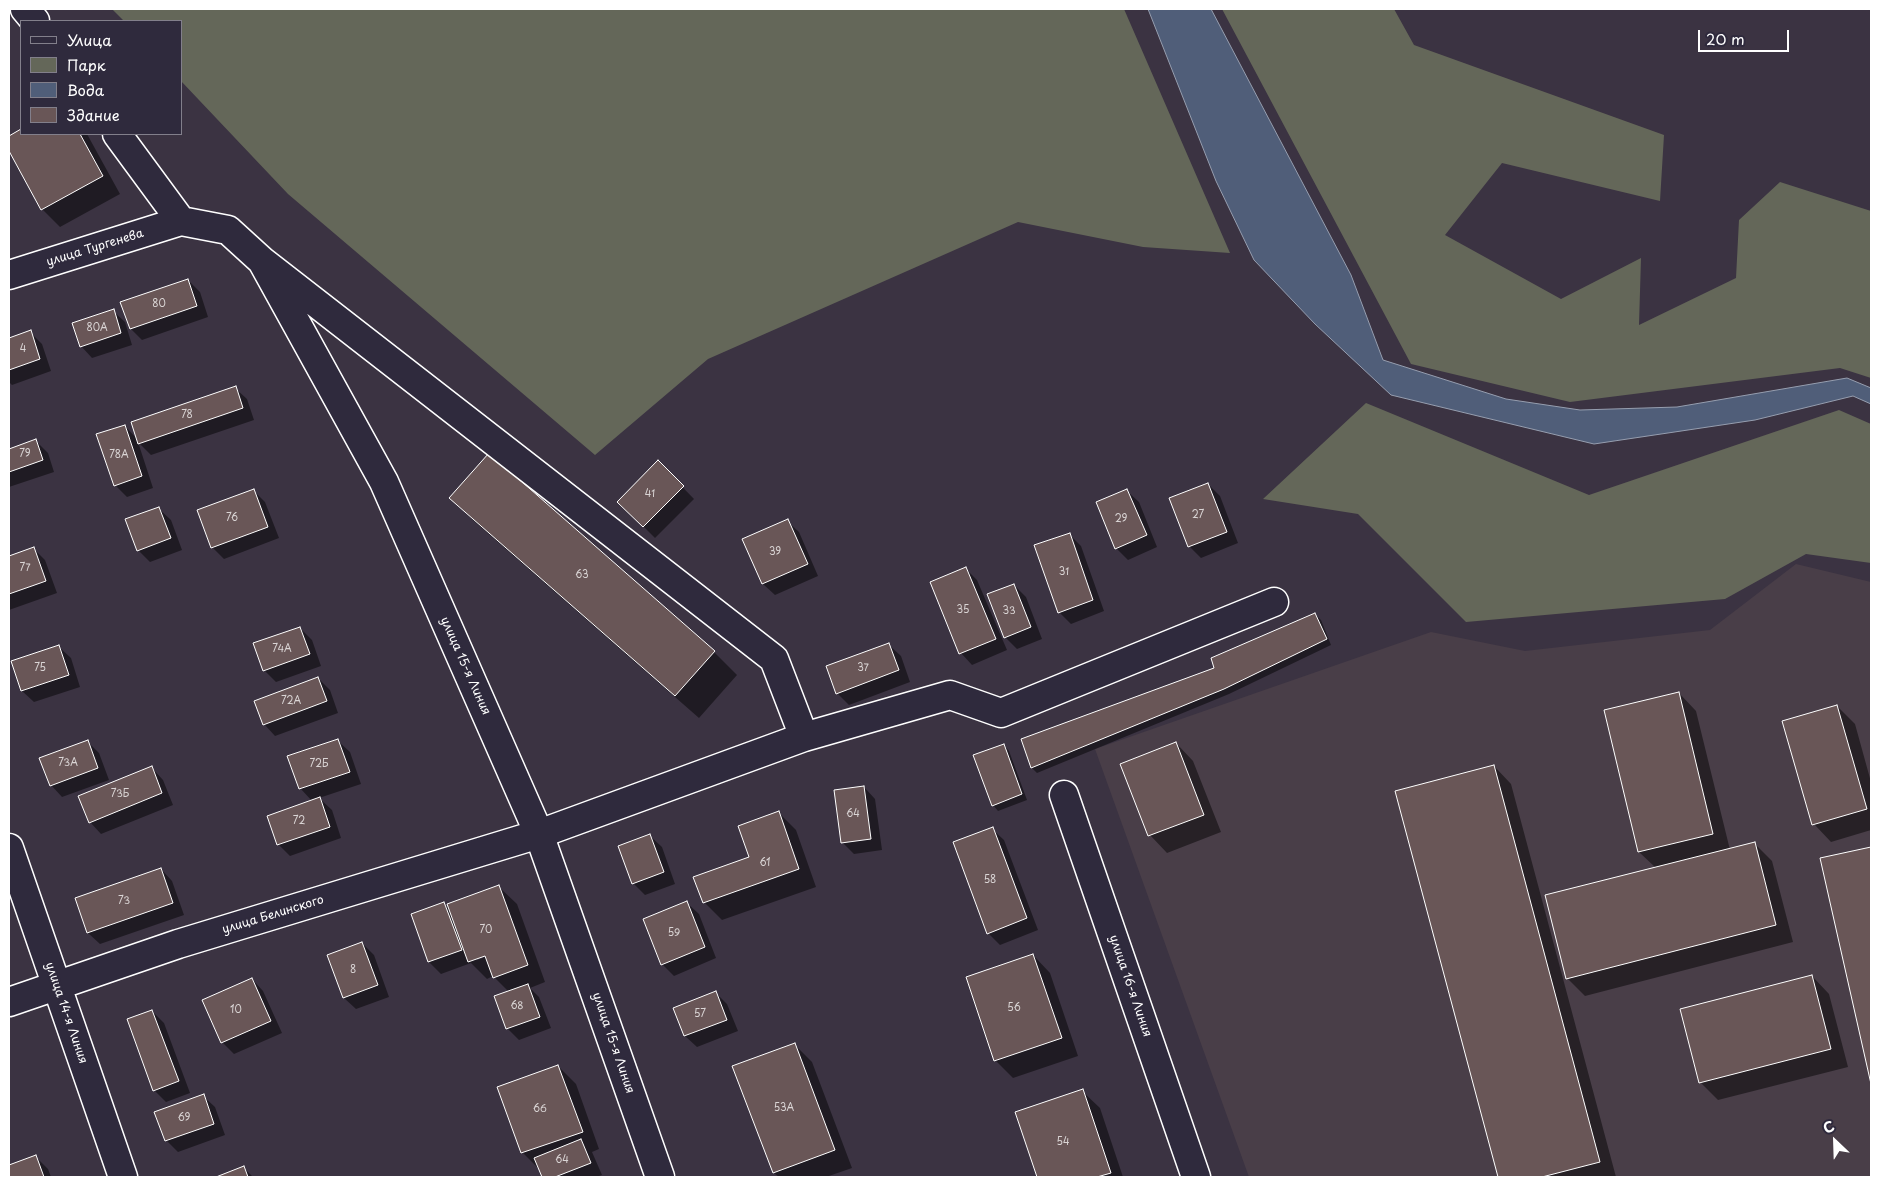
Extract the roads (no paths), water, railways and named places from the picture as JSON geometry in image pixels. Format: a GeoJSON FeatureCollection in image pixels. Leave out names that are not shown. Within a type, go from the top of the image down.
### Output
{"type":"FeatureCollection","features":[{"type":"Feature","properties":{"kind":"street"},"geometry":{"type":"LineString","coordinates":[[26,9],[34,20]]}},
{"type":"Feature","properties":{"kind":"street"},"geometry":{"type":"LineString","coordinates":[[118,135],[181,221]]}},
{"type":"Feature","properties":{"kind":"street","name":"улица 15-я Линия"},"geometry":{"type":"LineString","coordinates":[[181,221],[228,230],[262,261],[384,482],[539,834],[660,1177]]}},
{"type":"Feature","properties":{"kind":"street","name":"улица Тургенева"},"geometry":{"type":"LineString","coordinates":[[9,275],[181,221]]}},
{"type":"Feature","properties":{"kind":"street"},"geometry":{"type":"LineString","coordinates":[[262,261],[774,660],[804,738]]}},
{"type":"Feature","properties":{"kind":"street","name":"улица Белинского"},"geometry":{"type":"LineString","coordinates":[[9,1002],[178,944],[539,834],[804,738],[950,694],[1001,713],[1274,602]]}},
{"type":"Feature","properties":{"kind":"street","name":"улица 16-я Линия"},"geometry":{"type":"LineString","coordinates":[[1064,795],[1196,1177]]}},
{"type":"Feature","properties":{"kind":"street","name":"улица 14-я Линия"},"geometry":{"type":"LineString","coordinates":[[9,848],[123,1177]]}},
{"type":"Feature","properties":{"kind":"water"},"geometry":{"type":"Polygon","coordinates":[[[1148,9],[1211,9],[1351,275],[1383,360],[1506,399],[1580,410],[1677,407],[1847,378],[1871,388],[1871,404],[1853,396],[1755,420],[1594,444],[1391,395],[1315,324],[1254,260],[1216,181],[1148,9]]]}}]}
